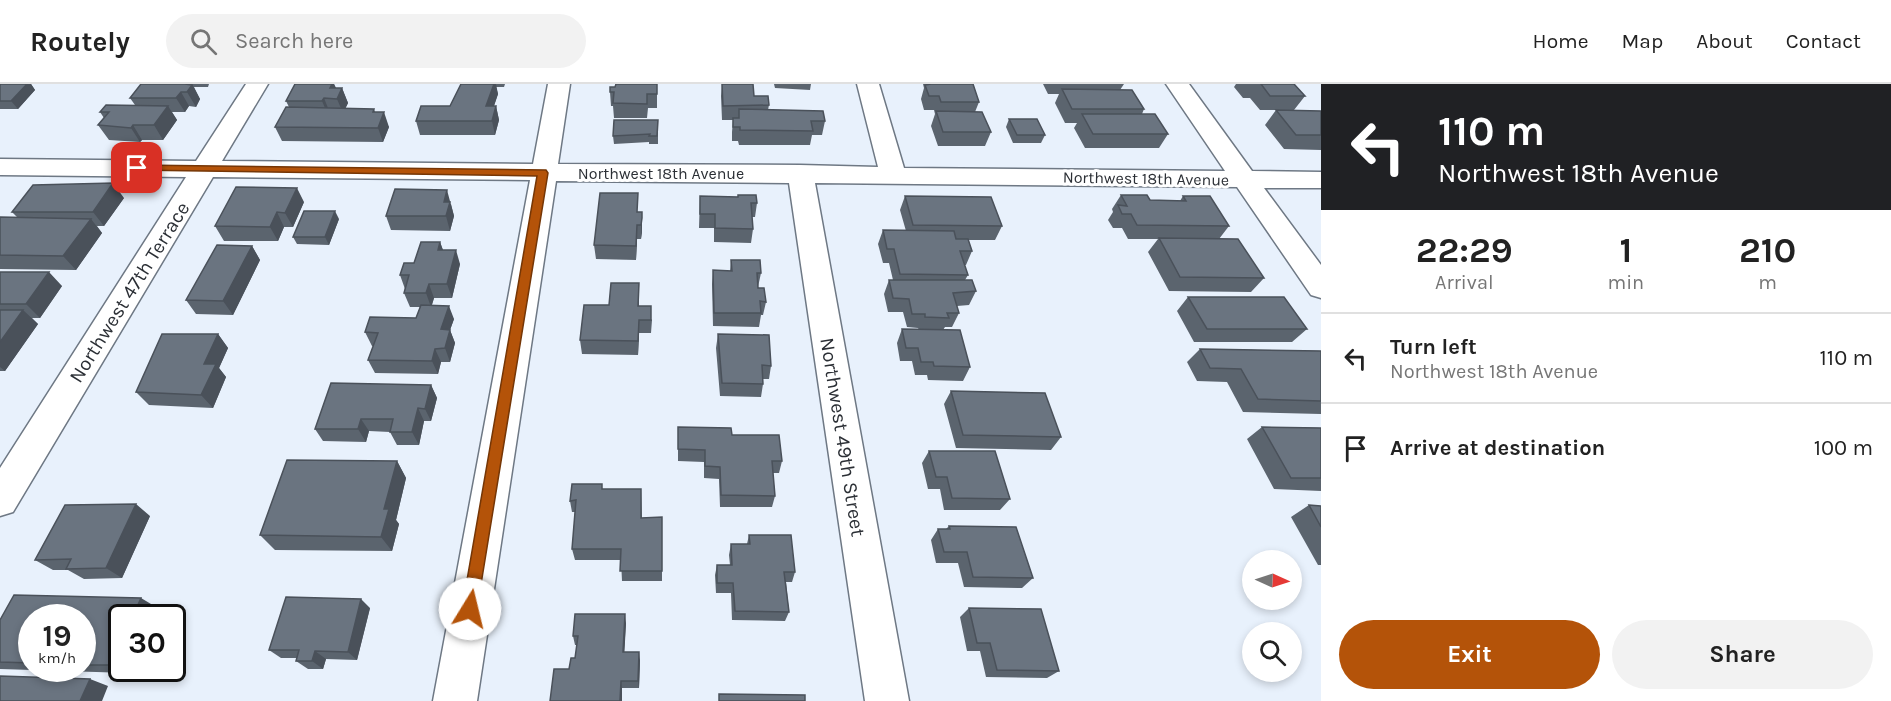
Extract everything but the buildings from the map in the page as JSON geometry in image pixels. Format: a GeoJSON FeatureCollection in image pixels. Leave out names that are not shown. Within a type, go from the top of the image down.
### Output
{"type":"FeatureCollection","features":[{"type":"Feature","properties":{"kind":"street","name":"Northwest 47th Terrace"},"geometry":{"type":"LineString","coordinates":[[0,500],[257,84]]}},
{"type":"Feature","properties":{"kind":"street"},"geometry":{"type":"LineString","coordinates":[[455,701],[542,173],[559,84]]}},
{"type":"Feature","properties":{"kind":"street"},"geometry":{"type":"LineString","coordinates":[[868,84],[893,175]]}},
{"type":"Feature","properties":{"kind":"street"},"geometry":{"type":"LineString","coordinates":[[1177,84],[1321,287]]}},
{"type":"Feature","properties":{"kind":"street","name":"Northwest 18th Avenue"},"geometry":{"type":"LineString","coordinates":[[0,167],[542,173],[800,173],[1321,180]]}},
{"type":"Feature","properties":{"kind":"street","name":"Northwest 49th Street"},"geometry":{"type":"LineString","coordinates":[[800,173],[886,701]]}},
{"type":"Feature","properties":{"kind":"route"},"geometry":{"type":"LineString","coordinates":[[137,168],[542,173],[470,609]]}}]}
